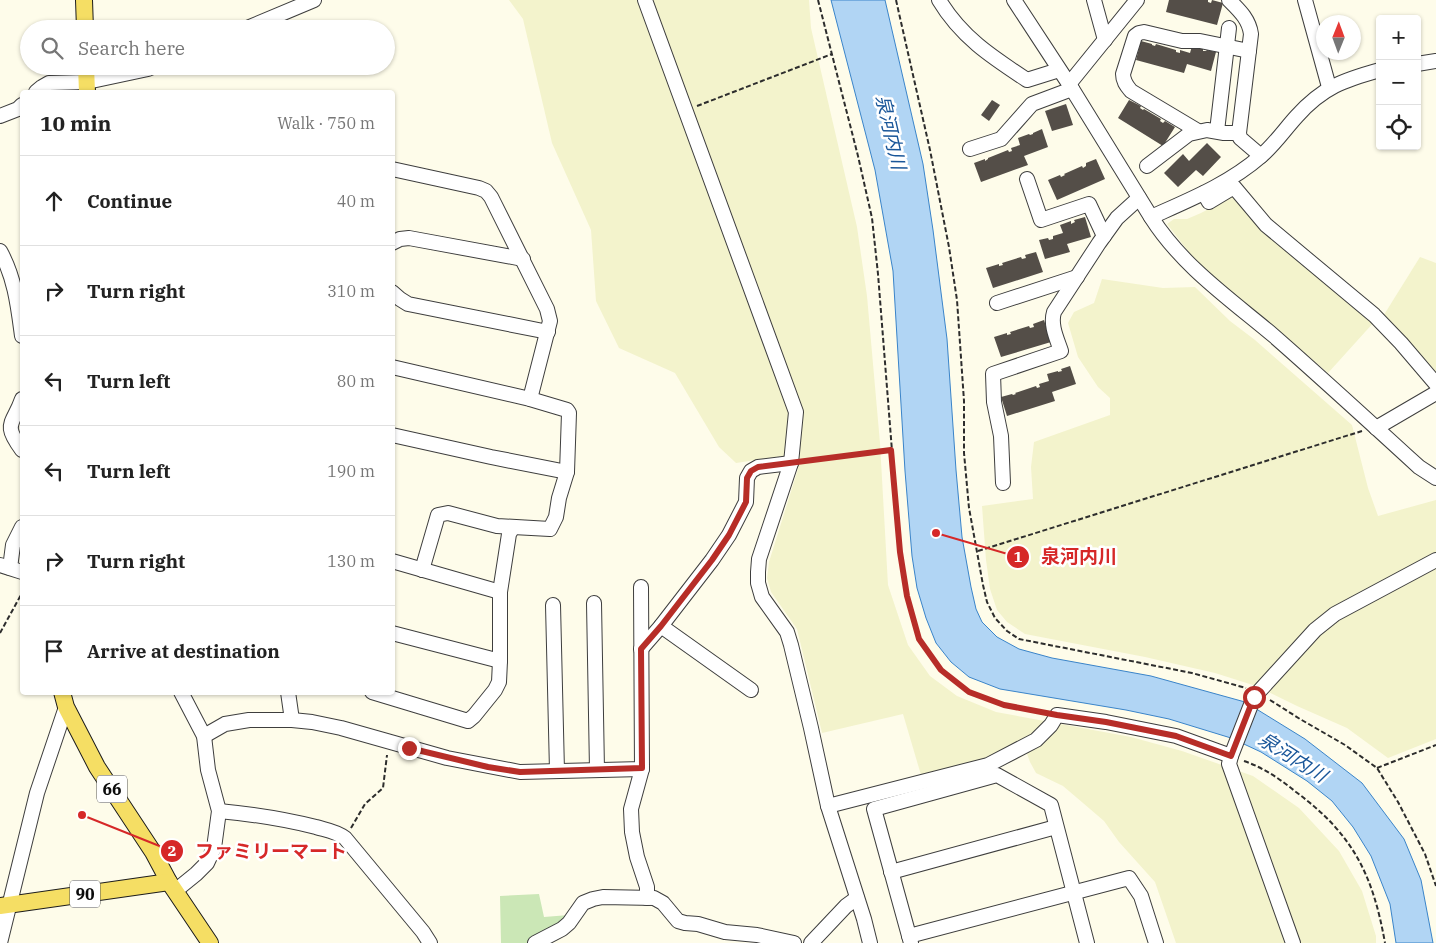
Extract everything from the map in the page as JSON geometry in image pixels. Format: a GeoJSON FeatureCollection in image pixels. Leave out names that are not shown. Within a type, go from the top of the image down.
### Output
{"type":"FeatureCollection","features":[{"type":"Feature","properties":{"kind":"main road"},"geometry":{"type":"LineString","coordinates":[[84,0],[85,20]]}},
{"type":"Feature","properties":{"kind":"main road","name":"66"},"geometry":{"type":"LineString","coordinates":[[64,700],[97,767],[153,852],[172,887],[210,943]]}},
{"type":"Feature","properties":{"kind":"main road","name":"90"},"geometry":{"type":"LineString","coordinates":[[5,905],[172,887]]}},
{"type":"Feature","properties":{"kind":"street"},"geometry":{"type":"LineString","coordinates":[[266,20],[314,0]]}},
{"type":"Feature","properties":{"kind":"street"},"geometry":{"type":"LineString","coordinates":[[645,0],[796,412],[791,463],[759,559],[758,583],[762,597],[787,632],[792,645],[828,806],[870,943]]}},
{"type":"Feature","properties":{"kind":"street"},"geometry":{"type":"LineString","coordinates":[[939,0],[966,36],[990,56],[1027,80],[1059,70]]}},
{"type":"Feature","properties":{"kind":"street"},"geometry":{"type":"LineString","coordinates":[[1014,0],[1162,235],[1210,284],[1275,337],[1419,467],[1436,478]]}},
{"type":"Feature","properties":{"kind":"street"},"geometry":{"type":"LineString","coordinates":[[1094,0],[1106,40]]}},
{"type":"Feature","properties":{"kind":"street"},"geometry":{"type":"LineString","coordinates":[[970,149],[1001,139],[1032,104],[1070,87],[1137,0]]}},
{"type":"Feature","properties":{"kind":"street"},"geometry":{"type":"LineString","coordinates":[[1229,0],[1241,12],[1250,26],[1251,34],[1239,133],[1240,138],[1261,156]]}},
{"type":"Feature","properties":{"kind":"street"},"geometry":{"type":"LineString","coordinates":[[1305,0],[1329,88]]}},
{"type":"Feature","properties":{"kind":"street"},"geometry":{"type":"LineString","coordinates":[[1217,131],[1229,28]]}},
{"type":"Feature","properties":{"kind":"street"},"geometry":{"type":"LineString","coordinates":[[1198,131],[1131,91],[1123,80],[1123,74],[1135,36],[1144,32],[1182,41],[1200,41],[1249,51]]}},
{"type":"Feature","properties":{"kind":"street"},"geometry":{"type":"LineString","coordinates":[[1421,63],[1436,60]]}},
{"type":"Feature","properties":{"kind":"street"},"geometry":{"type":"LineString","coordinates":[[1150,217],[1204,193],[1261,156],[1313,100],[1329,88],[1351,78],[1376,71]]}},
{"type":"Feature","properties":{"kind":"street"},"geometry":{"type":"LineString","coordinates":[[38,90],[49,83],[87,80],[114,75]]}},
{"type":"Feature","properties":{"kind":"street"},"geometry":{"type":"LineString","coordinates":[[0,116],[20,106]]}},
{"type":"Feature","properties":{"kind":"street"},"geometry":{"type":"LineString","coordinates":[[1147,166],[1189,134],[1198,131],[1217,131],[1224,134],[1239,133]]}},
{"type":"Feature","properties":{"kind":"street"},"geometry":{"type":"LineString","coordinates":[[395,170],[479,188],[486,191],[491,197],[548,309],[550,321],[548,332],[530,399]]}},
{"type":"Feature","properties":{"kind":"street"},"geometry":{"type":"LineString","coordinates":[[1026,179],[1041,220],[1089,204],[1104,236]]}},
{"type":"Feature","properties":{"kind":"street"},"geometry":{"type":"LineString","coordinates":[[1204,193],[1209,202],[1234,187],[1266,225],[1374,315],[1436,384]]}},
{"type":"Feature","properties":{"kind":"street"},"geometry":{"type":"LineString","coordinates":[[1003,483],[1001,436],[994,402],[993,374],[1061,351],[1052,319],[1054,312],[1117,218],[1138,198]]}},
{"type":"Feature","properties":{"kind":"street"},"geometry":{"type":"LineString","coordinates":[[395,242],[409,238],[523,259]]}},
{"type":"Feature","properties":{"kind":"street"},"geometry":{"type":"LineString","coordinates":[[0,251],[8,265],[16,294],[20,322]]}},
{"type":"Feature","properties":{"kind":"street"},"geometry":{"type":"LineString","coordinates":[[997,302],[1077,278]]}},
{"type":"Feature","properties":{"kind":"street"},"geometry":{"type":"LineString","coordinates":[[395,295],[408,304],[548,332]]}},
{"type":"Feature","properties":{"kind":"street"},"geometry":{"type":"LineString","coordinates":[[395,369],[530,399],[567,410],[569,413],[567,472],[559,498],[556,517],[550,529],[497,526],[448,512],[438,515],[422,570]]}},
{"type":"Feature","properties":{"kind":"street"},"geometry":{"type":"LineString","coordinates":[[1376,428],[1436,393]]}},
{"type":"Feature","properties":{"kind":"street"},"geometry":{"type":"LineString","coordinates":[[20,403],[10,424],[11,434],[20,447]]}},
{"type":"Feature","properties":{"kind":"street"},"geometry":{"type":"LineString","coordinates":[[395,436],[491,458],[567,472]]}},
{"type":"Feature","properties":{"kind":"street"},"geometry":{"type":"LineString","coordinates":[[641,649],[712,560],[729,535],[746,502],[747,478],[751,471],[758,467],[791,463]]}},
{"type":"Feature","properties":{"kind":"street"},"geometry":{"type":"LineString","coordinates":[[382,695],[468,721],[495,690],[499,682],[500,592],[509,534],[513,527]]}},
{"type":"Feature","properties":{"kind":"street"},"geometry":{"type":"LineString","coordinates":[[11,568],[13,545],[20,531]]}},
{"type":"Feature","properties":{"kind":"street"},"geometry":{"type":"LineString","coordinates":[[1293,943],[1229,764],[1232,753],[1256,694],[1315,630],[1335,614],[1436,560]]}},
{"type":"Feature","properties":{"kind":"street"},"geometry":{"type":"LineString","coordinates":[[395,562],[500,592]]}},
{"type":"Feature","properties":{"kind":"street"},"geometry":{"type":"LineString","coordinates":[[641,588],[642,768],[631,809],[632,832],[637,857],[647,887],[647,898]]}},
{"type":"Feature","properties":{"kind":"street"},"geometry":{"type":"LineString","coordinates":[[594,603],[597,770]]}},
{"type":"Feature","properties":{"kind":"street"},"geometry":{"type":"LineString","coordinates":[[553,605],[557,771]]}},
{"type":"Feature","properties":{"kind":"street"},"geometry":{"type":"LineString","coordinates":[[661,626],[751,690]]}},
{"type":"Feature","properties":{"kind":"street"},"geometry":{"type":"LineString","coordinates":[[395,633],[500,661]]}},
{"type":"Feature","properties":{"kind":"street"},"geometry":{"type":"LineString","coordinates":[[172,887],[196,874],[206,863],[214,848],[219,811],[208,770],[204,736],[183,695]]}},
{"type":"Feature","properties":{"kind":"street"},"geometry":{"type":"LineString","coordinates":[[288,695],[292,720]]}},
{"type":"Feature","properties":{"kind":"street"},"geometry":{"type":"LineString","coordinates":[[0,943],[5,905],[64,700]]}},
{"type":"Feature","properties":{"kind":"street"},"geometry":{"type":"LineString","coordinates":[[828,806],[988,765],[1036,740],[1051,726],[1057,715],[1106,722],[1176,736],[1232,753]]}},
{"type":"Feature","properties":{"kind":"street"},"geometry":{"type":"LineString","coordinates":[[204,736],[225,724],[249,720],[292,720],[341,728],[447,758],[520,772],[642,768]]}},
{"type":"Feature","properties":{"kind":"street"},"geometry":{"type":"LineString","coordinates":[[1087,943],[1074,892],[1056,827],[1051,805],[997,775],[874,809],[910,939],[1074,892],[1129,878],[1142,896],[1156,943]]}},
{"type":"Feature","properties":{"kind":"street"},"geometry":{"type":"LineString","coordinates":[[219,811],[293,821],[338,833],[423,932],[430,943]]}},
{"type":"Feature","properties":{"kind":"street"},"geometry":{"type":"LineString","coordinates":[[891,872],[1056,827]]}},
{"type":"Feature","properties":{"kind":"street"},"geometry":{"type":"LineString","coordinates":[[534,943],[562,930],[583,903],[593,898],[604,897],[654,898],[663,903],[678,921],[698,924],[722,938],[757,935],[794,943]]}},
{"type":"Feature","properties":{"kind":"street"},"geometry":{"type":"LineString","coordinates":[[811,943],[846,906],[857,898]]}},
{"type":"Feature","properties":{"kind":"path"},"geometry":{"type":"LineString","coordinates":[[818,0],[872,218],[902,561],[907,596],[919,639],[941,670],[969,692],[1004,705],[1057,715]]}},
{"type":"Feature","properties":{"kind":"path"},"geometry":{"type":"LineString","coordinates":[[896,0],[930,150],[949,248],[957,300],[964,401],[964,453],[969,508],[987,602],[995,618],[1007,631],[1019,639],[1192,673],[1256,694],[1345,745],[1377,768],[1398,802],[1425,854],[1436,886]]}},
{"type":"Feature","properties":{"kind":"path"},"geometry":{"type":"LineString","coordinates":[[686,111],[832,54]]}},
{"type":"Feature","properties":{"kind":"path"},"geometry":{"type":"LineString","coordinates":[[978,551],[1376,428]]}},
{"type":"Feature","properties":{"kind":"path"},"geometry":{"type":"LineString","coordinates":[[791,463],[891,450]]}},
{"type":"Feature","properties":{"kind":"path"},"geometry":{"type":"LineString","coordinates":[[0,633],[20,597]]}},
{"type":"Feature","properties":{"kind":"path"},"geometry":{"type":"LineString","coordinates":[[344,838],[366,804],[383,788],[389,742]]}},
{"type":"Feature","properties":{"kind":"path"},"geometry":{"type":"LineString","coordinates":[[1377,768],[1436,745]]}},
{"type":"Feature","properties":{"kind":"path"},"geometry":{"type":"LineString","coordinates":[[1232,753],[1263,768],[1313,804],[1334,824],[1353,849],[1366,872],[1376,900],[1386,943]]}},
{"type":"Feature","properties":{"kind":"green space"},"geometry":{"type":"Polygon","coordinates":[[[509,0],[809,0],[811,28],[857,227],[867,296],[880,443],[888,585],[908,645],[930,676],[957,696],[996,712],[1131,737],[1182,751],[1253,776],[1299,808],[1339,851],[1362,891],[1376,936],[1376,943],[1176,943],[1155,882],[1119,842],[1104,821],[1063,786],[1036,773],[1022,740],[985,759],[921,775],[903,714],[822,733],[797,629],[771,592],[767,578],[769,562],[798,469],[783,456],[736,463],[719,447],[675,373],[619,348],[596,301],[591,230],[552,143],[523,19],[509,0]]]}},
{"type":"Feature","properties":{"kind":"green space"},"geometry":{"type":"Polygon","coordinates":[[[1235,195],[1375,321],[1328,373],[1198,264],[1167,224],[1174,219],[1187,219],[1235,195]]]}},
{"type":"Feature","properties":{"kind":"green space"},"geometry":{"type":"Polygon","coordinates":[[[1420,257],[1436,263],[1436,377],[1382,318],[1420,257]]]}},
{"type":"Feature","properties":{"kind":"green space"},"geometry":{"type":"Polygon","coordinates":[[[1102,279],[1163,288],[1195,287],[1230,321],[1255,340],[1352,425],[1368,488],[1378,516],[1436,500],[1436,739],[1388,758],[1347,728],[1256,686],[1215,673],[1145,657],[1025,634],[1007,622],[997,610],[990,589],[982,506],[1033,499],[1031,467],[1034,442],[1110,415],[1110,398],[1098,387],[1078,357],[1068,323],[1074,312],[1094,303],[1102,279]]]}},
{"type":"Feature","properties":{"kind":"green space"},"geometry":{"type":"Polygon","coordinates":[[[539,894],[544,917],[569,915],[559,927],[527,943],[501,943],[500,896],[539,894]]]}},
{"type":"Feature","properties":{"kind":"water"},"geometry":{"type":"Polygon","coordinates":[[[831,0],[885,0],[923,164],[947,339],[962,537],[976,609],[982,622],[997,637],[1019,649],[1052,658],[1151,676],[1245,702],[1305,739],[1362,783],[1404,839],[1421,880],[1433,943],[1396,943],[1390,904],[1371,856],[1353,827],[1332,801],[1307,781],[1261,752],[1231,738],[1169,719],[1000,689],[969,677],[951,662],[936,643],[917,588],[912,556],[893,271],[875,170],[831,0]]]}},
{"type":"Feature","properties":{"kind":"building"},"geometry":{"type":"Polygon","coordinates":[[[1169,0],[1208,0],[1211,3],[1212,0],[1223,3],[1217,25],[1166,12],[1169,0]]]}},
{"type":"Feature","properties":{"kind":"building"},"geometry":{"type":"Polygon","coordinates":[[[1141,41],[1176,50],[1176,52],[1180,53],[1180,50],[1190,53],[1192,46],[1203,49],[1203,51],[1216,52],[1211,71],[1187,64],[1184,73],[1136,60],[1141,41]]]}},
{"type":"Feature","properties":{"kind":"building"},"geometry":{"type":"Polygon","coordinates":[[[992,100],[1000,105],[989,121],[981,115],[992,100]]]}},
{"type":"Feature","properties":{"kind":"building"},"geometry":{"type":"Polygon","coordinates":[[[1129,100],[1161,119],[1160,121],[1163,123],[1165,121],[1175,127],[1163,146],[1118,118],[1129,100]]]}},
{"type":"Feature","properties":{"kind":"building"},"geometry":{"type":"Polygon","coordinates":[[[1066,104],[1073,125],[1052,131],[1045,111],[1066,104]]]}},
{"type":"Feature","properties":{"kind":"building"},"geometry":{"type":"Polygon","coordinates":[[[1042,129],[1048,147],[1024,156],[1028,165],[981,182],[974,163],[985,159],[985,161],[1008,150],[1009,152],[1012,151],[1011,148],[1020,145],[1018,138],[1033,134],[1042,129]]]}},
{"type":"Feature","properties":{"kind":"building"},"geometry":{"type":"Polygon","coordinates":[[[1207,143],[1221,157],[1203,176],[1196,170],[1178,187],[1164,173],[1183,154],[1189,161],[1207,143]]]}},
{"type":"Feature","properties":{"kind":"building"},"geometry":{"type":"Polygon","coordinates":[[[1096,159],[1105,179],[1057,200],[1048,180],[1060,175],[1061,177],[1082,166],[1083,168],[1086,166],[1086,163],[1096,159]]]}},
{"type":"Feature","properties":{"kind":"building"},"geometry":{"type":"Polygon","coordinates":[[[1085,217],[1091,237],[1067,244],[1070,252],[1045,259],[1039,240],[1053,239],[1053,236],[1063,233],[1060,225],[1071,221],[1071,224],[1075,222],[1074,220],[1085,217]]]}},
{"type":"Feature","properties":{"kind":"building"},"geometry":{"type":"Polygon","coordinates":[[[1036,252],[1043,272],[993,288],[986,268],[999,264],[999,266],[1003,265],[1002,263],[1021,257],[1022,259],[1026,258],[1025,255],[1036,252]]]}},
{"type":"Feature","properties":{"kind":"building"},"geometry":{"type":"Polygon","coordinates":[[[1044,320],[1051,342],[1001,357],[994,337],[1007,333],[1007,335],[1011,334],[1010,332],[1029,326],[1030,328],[1034,327],[1033,324],[1044,320]]]}},
{"type":"Feature","properties":{"kind":"building"},"geometry":{"type":"Polygon","coordinates":[[[1070,366],[1076,384],[1052,392],[1055,401],[1007,416],[1001,397],[1013,395],[1036,386],[1037,388],[1040,387],[1039,384],[1049,381],[1047,374],[1062,371],[1061,369],[1070,366]]]}},
{"type":"Feature","properties":{"kind":"place","name":"泉河内川"},"geometry":{"type":"Point","coordinates":[936,533]}},
{"type":"Feature","properties":{"kind":"place","name":"ファミリーマート"},"geometry":{"type":"Point","coordinates":[82,815]}},
{"type":"Feature","properties":{"kind":"route"},"geometry":{"type":"LineString","coordinates":[[409,748],[488,767],[520,772],[642,768],[641,649],[712,560],[729,535],[746,502],[747,478],[751,471],[758,467],[891,450],[900,552],[907,596],[919,639],[941,670],[969,692],[1004,705],[1176,736],[1231,756],[1254,697]]}}]}
